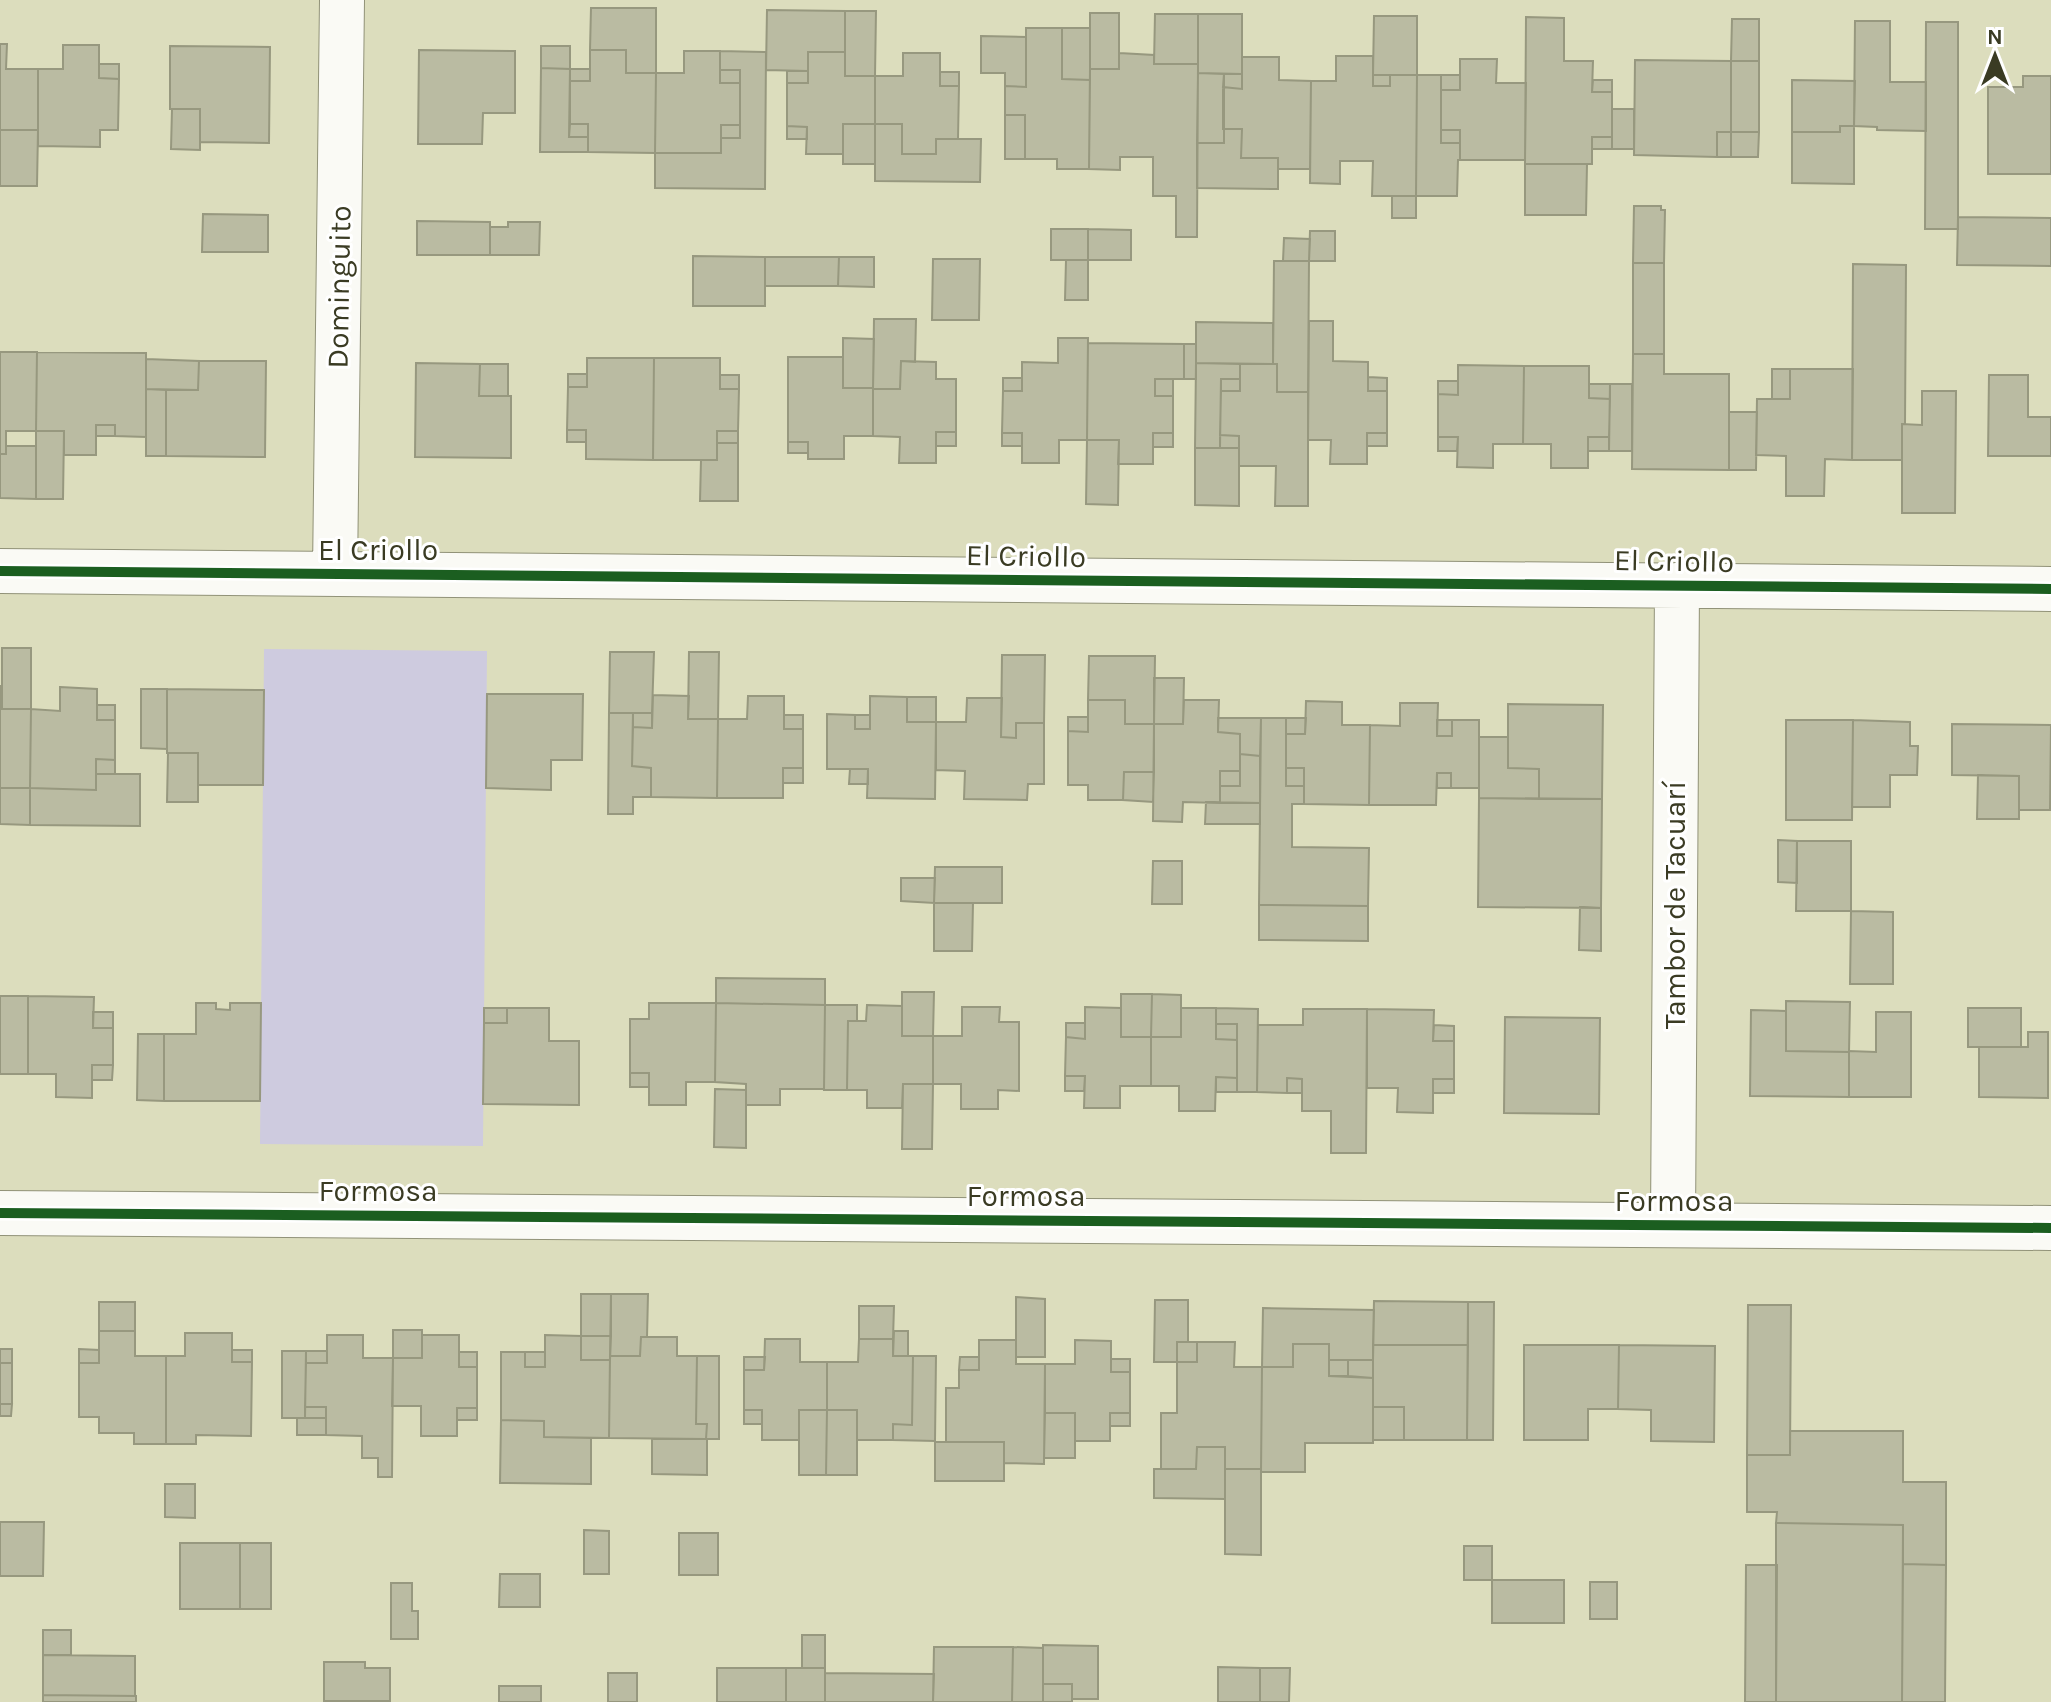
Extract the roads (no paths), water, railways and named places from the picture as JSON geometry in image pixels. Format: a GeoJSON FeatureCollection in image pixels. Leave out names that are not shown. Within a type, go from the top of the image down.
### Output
{"type":"FeatureCollection","features":[{"type":"Feature","properties":{"kind":"street","name":"Dominguito"},"geometry":{"type":"LineString","coordinates":[[335,573],[342,0]]}},
{"type":"Feature","properties":{"kind":"street","name":"El Criollo"},"geometry":{"type":"LineString","coordinates":[[0,571],[2051,589]]}},
{"type":"Feature","properties":{"kind":"street","name":"Tambor de Tacuarí"},"geometry":{"type":"LineString","coordinates":[[1673,1225],[1677,585]]}},
{"type":"Feature","properties":{"kind":"street","name":"Formosa"},"geometry":{"type":"LineString","coordinates":[[0,1213],[2051,1228]]}}]}
